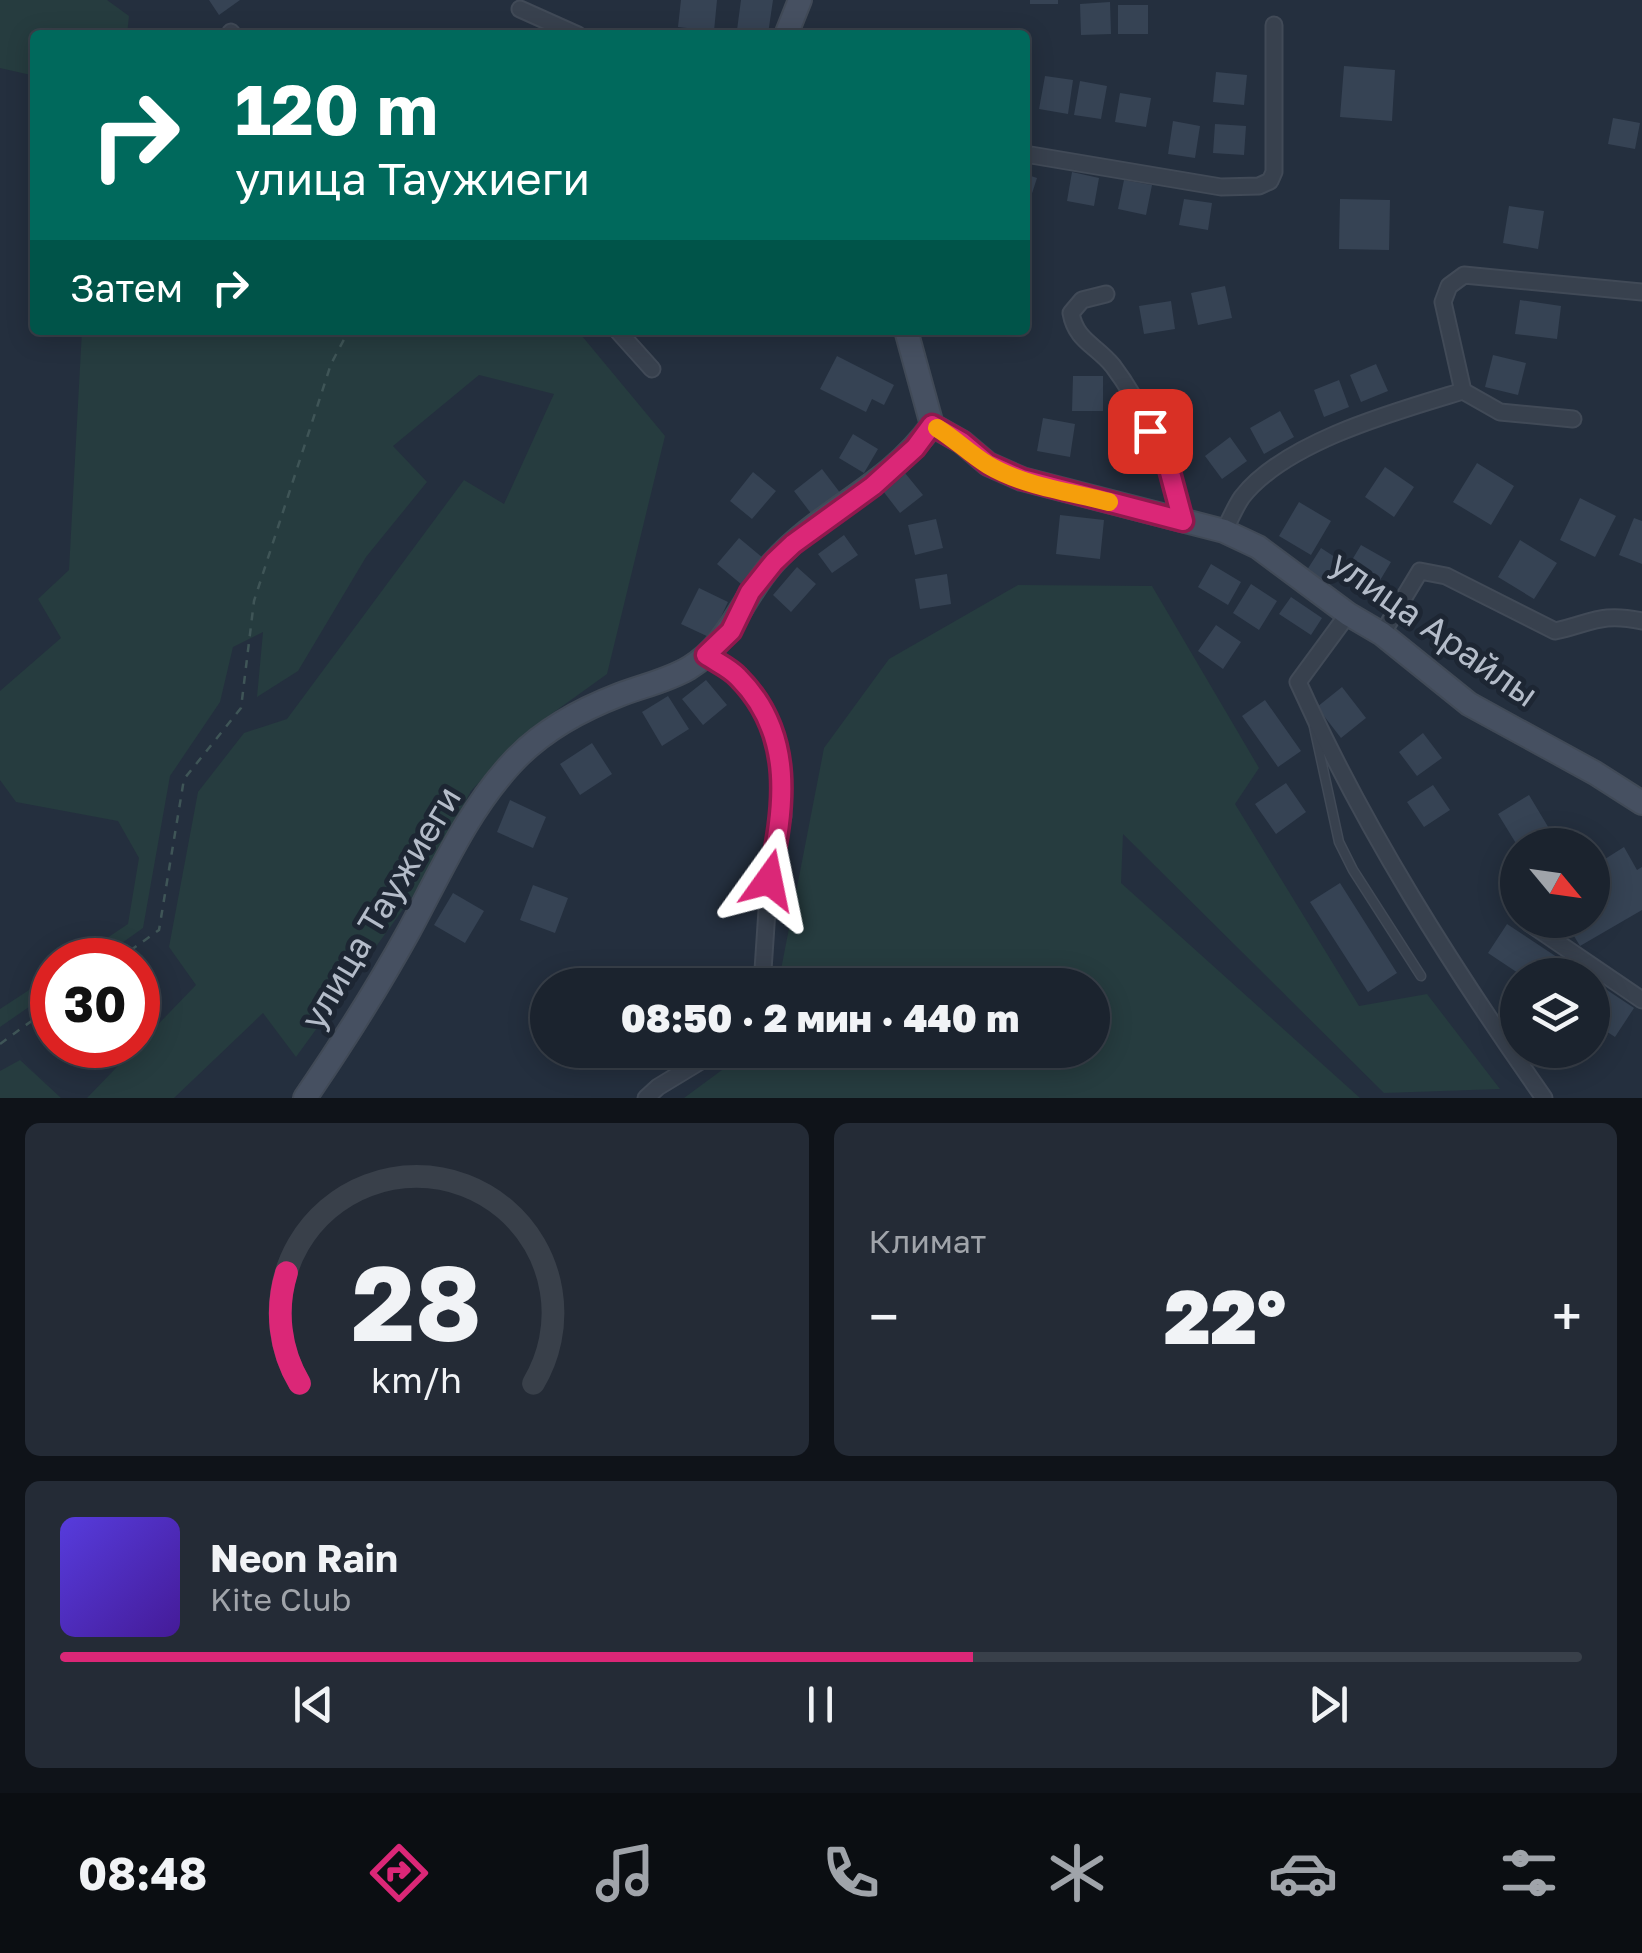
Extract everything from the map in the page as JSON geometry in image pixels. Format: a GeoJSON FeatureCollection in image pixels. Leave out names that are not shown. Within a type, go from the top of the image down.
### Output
{"type":"FeatureCollection","features":[{"type":"Feature","properties":{"kind":"street"},"geometry":{"type":"LineString","coordinates":[[788,30],[800,0]]}},
{"type":"Feature","properties":{"kind":"street"},"geometry":{"type":"LineString","coordinates":[[520,8],[567,30]]}},
{"type":"Feature","properties":{"kind":"street"},"geometry":{"type":"LineString","coordinates":[[1030,155],[1221,187],[1259,186],[1270,181],[1274,172],[1274,24]]}},
{"type":"Feature","properties":{"kind":"street"},"geometry":{"type":"LineString","coordinates":[[1463,391],[1443,302],[1449,286],[1464,275],[1642,292]]}},
{"type":"Feature","properties":{"kind":"street"},"geometry":{"type":"LineString","coordinates":[[1106,294],[1082,300],[1071,313],[1074,330],[1112,365],[1138,410],[1168,465],[1183,521]]}},
{"type":"Feature","properties":{"kind":"street"},"geometry":{"type":"LineString","coordinates":[[621,335],[652,369]]}},
{"type":"Feature","properties":{"kind":"street"},"geometry":{"type":"LineString","coordinates":[[907,335],[932,425]]}},
{"type":"Feature","properties":{"kind":"street"},"geometry":{"type":"LineString","coordinates":[[1224,531],[1242,498],[1266,474],[1304,450],[1381,416],[1463,391],[1500,412],[1573,419]]}},
{"type":"Feature","properties":{"kind":"street","name":"улица Арайлы"},"geometry":{"type":"LineString","coordinates":[[932,425],[962,442],[988,464],[1022,479],[1224,531],[1258,547],[1348,614],[1382,634],[1469,704],[1595,773],[1642,804]]}},
{"type":"Feature","properties":{"kind":"street","name":"улица Таужиеги"},"geometry":{"type":"LineString","coordinates":[[304,1098],[394,958],[460,833],[512,763],[562,722],[672,676],[706,655],[731,631],[750,592],[774,562],[873,486],[915,448],[932,425]]}},
{"type":"Feature","properties":{"kind":"street"},"geometry":{"type":"LineString","coordinates":[[1382,634],[1420,570],[1446,576],[1555,631],[1595,618],[1618,616],[1642,621]]}},
{"type":"Feature","properties":{"kind":"street"},"geometry":{"type":"LineString","coordinates":[[1348,614],[1298,682],[1460,977],[1544,1098]]}},
{"type":"Feature","properties":{"kind":"street"},"geometry":{"type":"LineString","coordinates":[[706,655],[738,676],[767,718],[782,763],[783,816],[769,880],[763,968]]}},
{"type":"Feature","properties":{"kind":"street"},"geometry":{"type":"LineString","coordinates":[[1551,938],[1642,1000]]}},
{"type":"Feature","properties":{"kind":"street"},"geometry":{"type":"LineString","coordinates":[[646,1098],[688,1068]]}},
{"type":"Feature","properties":{"kind":"lane"},"geometry":{"type":"LineString","coordinates":[[1312,713],[1339,842],[1421,976]]}},
{"type":"Feature","properties":{"kind":"path"},"geometry":{"type":"LineString","coordinates":[[149,938],[160,930],[184,779],[242,708],[254,601],[331,364],[346,335]]}},
{"type":"Feature","properties":{"kind":"path"},"geometry":{"type":"LineString","coordinates":[[0,1044],[30,1022]]}},
{"type":"Feature","properties":{"kind":"green space"},"geometry":{"type":"Polygon","coordinates":[[[0,0],[107,0],[129,16],[128,30],[30,30],[30,75],[0,68],[0,0]]]}},
{"type":"Feature","properties":{"kind":"green space"},"geometry":{"type":"Polygon","coordinates":[[[82,335],[581,335],[665,436],[607,674],[525,733],[471,791],[417,890],[296,1057],[263,1013],[174,1098],[87,1098],[116,1068],[160,1068],[160,1022],[196,985],[169,947],[198,792],[244,733],[287,719],[464,480],[504,504],[554,394],[479,375],[393,446],[427,482],[366,557],[298,671],[257,697],[263,632],[233,647],[220,702],[170,776],[143,928],[129,938],[107,938],[128,924],[139,858],[118,821],[16,802],[0,780],[0,691],[61,638],[38,599],[69,570],[82,335]]]}},
{"type":"Feature","properties":{"kind":"green space"},"geometry":{"type":"Polygon","coordinates":[[[1018,585],[1152,586],[1259,768],[1235,804],[1359,1006],[1427,994],[1500,1089],[1384,1093],[1123,834],[1121,883],[1360,1098],[684,1098],[725,1068],[1110,1068],[1110,968],[781,968],[824,748],[889,659],[1018,585]]]}},
{"type":"Feature","properties":{"kind":"green space"},"geometry":{"type":"Polygon","coordinates":[[[30,989],[30,1006],[0,1027],[0,1009],[30,989]]]}},
{"type":"Feature","properties":{"kind":"green space"},"geometry":{"type":"Polygon","coordinates":[[[20,1060],[61,1098],[0,1098],[0,1071],[20,1060]]]}},
{"type":"Feature","properties":{"kind":"building"},"geometry":{"type":"Polygon","coordinates":[[[209,0],[240,0],[219,15],[209,0]]]}},
{"type":"Feature","properties":{"kind":"building"},"geometry":{"type":"Polygon","coordinates":[[[681,0],[717,0],[714,30],[678,27],[681,0]]]}},
{"type":"Feature","properties":{"kind":"building"},"geometry":{"type":"Polygon","coordinates":[[[741,0],[773,0],[769,30],[737,30],[741,0]]]}},
{"type":"Feature","properties":{"kind":"building"},"geometry":{"type":"Polygon","coordinates":[[[1030,0],[1058,0],[1058,4],[1030,4],[1030,0]]]}},
{"type":"Feature","properties":{"kind":"building"},"geometry":{"type":"Polygon","coordinates":[[[1110,2],[1111,34],[1081,35],[1080,4],[1110,2]]]}},
{"type":"Feature","properties":{"kind":"building"},"geometry":{"type":"Polygon","coordinates":[[[1118,5],[1148,5],[1148,34],[1118,34],[1118,5]]]}},
{"type":"Feature","properties":{"kind":"building"},"geometry":{"type":"Polygon","coordinates":[[[1344,66],[1395,70],[1392,121],[1340,117],[1344,66]]]}},
{"type":"Feature","properties":{"kind":"building"},"geometry":{"type":"Polygon","coordinates":[[[1216,72],[1247,75],[1244,105],[1213,102],[1216,72]]]}},
{"type":"Feature","properties":{"kind":"building"},"geometry":{"type":"Polygon","coordinates":[[[1045,76],[1073,80],[1068,114],[1039,109],[1045,76]]]}},
{"type":"Feature","properties":{"kind":"building"},"geometry":{"type":"Polygon","coordinates":[[[1080,81],[1107,86],[1101,119],[1074,115],[1080,81]]]}},
{"type":"Feature","properties":{"kind":"building"},"geometry":{"type":"Polygon","coordinates":[[[1120,93],[1151,98],[1146,127],[1115,122],[1120,93]]]}},
{"type":"Feature","properties":{"kind":"building"},"geometry":{"type":"Polygon","coordinates":[[[1613,118],[1640,123],[1635,149],[1608,144],[1613,118]]]}},
{"type":"Feature","properties":{"kind":"building"},"geometry":{"type":"Polygon","coordinates":[[[1173,121],[1200,126],[1195,158],[1168,154],[1173,121]]]}},
{"type":"Feature","properties":{"kind":"building"},"geometry":{"type":"Polygon","coordinates":[[[1215,124],[1246,126],[1244,155],[1213,153],[1215,124]]]}},
{"type":"Feature","properties":{"kind":"building"},"geometry":{"type":"Polygon","coordinates":[[[1072,172],[1099,178],[1094,206],[1067,201],[1072,172]]]}},
{"type":"Feature","properties":{"kind":"building"},"geometry":{"type":"Polygon","coordinates":[[[1030,176],[1037,178],[1030,200],[1030,176]]]}},
{"type":"Feature","properties":{"kind":"building"},"geometry":{"type":"Polygon","coordinates":[[[1124,180],[1152,185],[1146,215],[1118,209],[1124,180]]]}},
{"type":"Feature","properties":{"kind":"building"},"geometry":{"type":"Polygon","coordinates":[[[1184,199],[1212,203],[1208,230],[1179,225],[1184,199]]]}},
{"type":"Feature","properties":{"kind":"building"},"geometry":{"type":"Polygon","coordinates":[[[1340,199],[1390,200],[1389,250],[1339,249],[1340,199]]]}},
{"type":"Feature","properties":{"kind":"building"},"geometry":{"type":"Polygon","coordinates":[[[1509,206],[1544,211],[1538,249],[1503,243],[1509,206]]]}},
{"type":"Feature","properties":{"kind":"building"},"geometry":{"type":"Polygon","coordinates":[[[1225,286],[1232,318],[1198,325],[1191,293],[1225,286]]]}},
{"type":"Feature","properties":{"kind":"building"},"geometry":{"type":"Polygon","coordinates":[[[1520,300],[1561,306],[1557,339],[1515,334],[1520,300]]]}},
{"type":"Feature","properties":{"kind":"building"},"geometry":{"type":"Polygon","coordinates":[[[1171,301],[1175,329],[1144,334],[1139,306],[1171,301]]]}},
{"type":"Feature","properties":{"kind":"building"},"geometry":{"type":"Polygon","coordinates":[[[1493,355],[1526,363],[1518,395],[1485,387],[1493,355]]]}},
{"type":"Feature","properties":{"kind":"building"},"geometry":{"type":"Polygon","coordinates":[[[837,356],[894,385],[884,405],[872,399],[866,412],[820,389],[837,356]]]}},
{"type":"Feature","properties":{"kind":"building"},"geometry":{"type":"Polygon","coordinates":[[[1376,364],[1388,391],[1361,402],[1350,375],[1376,364]]]}},
{"type":"Feature","properties":{"kind":"building"},"geometry":{"type":"Polygon","coordinates":[[[1073,376],[1103,376],[1103,411],[1072,411],[1073,376]]]}},
{"type":"Feature","properties":{"kind":"building"},"geometry":{"type":"Polygon","coordinates":[[[1339,380],[1349,407],[1324,417],[1314,390],[1339,380]]]}},
{"type":"Feature","properties":{"kind":"building"},"geometry":{"type":"Polygon","coordinates":[[[1280,411],[1294,437],[1264,454],[1250,428],[1280,411]]]}},
{"type":"Feature","properties":{"kind":"building"},"geometry":{"type":"Polygon","coordinates":[[[1043,418],[1075,424],[1070,457],[1037,451],[1043,418]]]}},
{"type":"Feature","properties":{"kind":"building"},"geometry":{"type":"Polygon","coordinates":[[[853,434],[878,449],[864,473],[839,458],[853,434]]]}},
{"type":"Feature","properties":{"kind":"building"},"geometry":{"type":"Polygon","coordinates":[[[1230,437],[1247,461],[1222,479],[1205,456],[1230,437]]]}},
{"type":"Feature","properties":{"kind":"building"},"geometry":{"type":"Polygon","coordinates":[[[1477,463],[1514,486],[1491,525],[1453,502],[1477,463]]]}},
{"type":"Feature","properties":{"kind":"building"},"geometry":{"type":"Polygon","coordinates":[[[1385,467],[1414,487],[1394,517],[1365,497],[1385,467]]]}},
{"type":"Feature","properties":{"kind":"building"},"geometry":{"type":"Polygon","coordinates":[[[822,469],[841,494],[813,516],[794,491],[822,469]]]}},
{"type":"Feature","properties":{"kind":"building"},"geometry":{"type":"Polygon","coordinates":[[[753,472],[776,491],[752,519],[730,501],[753,472]]]}},
{"type":"Feature","properties":{"kind":"building"},"geometry":{"type":"Polygon","coordinates":[[[905,473],[923,495],[900,513],[883,491],[905,473]]]}},
{"type":"Feature","properties":{"kind":"building"},"geometry":{"type":"Polygon","coordinates":[[[1580,498],[1616,516],[1595,557],[1560,540],[1580,498]]]}},
{"type":"Feature","properties":{"kind":"building"},"geometry":{"type":"Polygon","coordinates":[[[1299,502],[1331,521],[1311,555],[1279,536],[1299,502]]]}},
{"type":"Feature","properties":{"kind":"building"},"geometry":{"type":"Polygon","coordinates":[[[1060,515],[1104,520],[1100,559],[1056,554],[1060,515]]]}},
{"type":"Feature","properties":{"kind":"building"},"geometry":{"type":"Polygon","coordinates":[[[1634,518],[1642,521],[1642,564],[1619,555],[1634,518]]]}},
{"type":"Feature","properties":{"kind":"building"},"geometry":{"type":"Polygon","coordinates":[[[936,519],[943,548],[915,555],[908,525],[936,519]]]}},
{"type":"Feature","properties":{"kind":"building"},"geometry":{"type":"Polygon","coordinates":[[[844,535],[858,555],[832,573],[818,554],[844,535]]]}},
{"type":"Feature","properties":{"kind":"building"},"geometry":{"type":"Polygon","coordinates":[[[739,538],[763,558],[741,584],[717,564],[739,538]]]}},
{"type":"Feature","properties":{"kind":"building"},"geometry":{"type":"Polygon","coordinates":[[[1520,540],[1557,563],[1534,599],[1498,577],[1520,540]]]}},
{"type":"Feature","properties":{"kind":"building"},"geometry":{"type":"Polygon","coordinates":[[[1361,545],[1391,562],[1373,592],[1343,575],[1361,545]]]}},
{"type":"Feature","properties":{"kind":"building"},"geometry":{"type":"Polygon","coordinates":[[[1321,548],[1341,561],[1327,583],[1307,570],[1321,548]]]}},
{"type":"Feature","properties":{"kind":"building"},"geometry":{"type":"Polygon","coordinates":[[[1211,564],[1241,582],[1228,605],[1198,587],[1211,564]]]}},
{"type":"Feature","properties":{"kind":"building"},"geometry":{"type":"Polygon","coordinates":[[[797,567],[816,584],[791,612],[773,595],[797,567]]]}},
{"type":"Feature","properties":{"kind":"building"},"geometry":{"type":"Polygon","coordinates":[[[947,574],[951,604],[920,609],[915,579],[947,574]]]}},
{"type":"Feature","properties":{"kind":"building"},"geometry":{"type":"Polygon","coordinates":[[[1251,584],[1277,601],[1259,630],[1233,613],[1251,584]]]}},
{"type":"Feature","properties":{"kind":"building"},"geometry":{"type":"Polygon","coordinates":[[[699,588],[728,602],[711,638],[681,624],[699,588]]]}},
{"type":"Feature","properties":{"kind":"building"},"geometry":{"type":"Polygon","coordinates":[[[1291,597],[1322,618],[1311,635],[1279,614],[1291,597]]]}},
{"type":"Feature","properties":{"kind":"building"},"geometry":{"type":"Polygon","coordinates":[[[1216,625],[1241,642],[1223,669],[1198,651],[1216,625]]]}},
{"type":"Feature","properties":{"kind":"building"},"geometry":{"type":"Polygon","coordinates":[[[706,680],[727,705],[703,725],[682,699],[706,680]]]}},
{"type":"Feature","properties":{"kind":"building"},"geometry":{"type":"Polygon","coordinates":[[[1342,687],[1366,718],[1341,738],[1317,707],[1342,687]]]}},
{"type":"Feature","properties":{"kind":"building"},"geometry":{"type":"Polygon","coordinates":[[[668,696],[689,729],[662,746],[642,712],[668,696]]]}},
{"type":"Feature","properties":{"kind":"building"},"geometry":{"type":"Polygon","coordinates":[[[1265,700],[1301,751],[1278,767],[1242,716],[1265,700]]]}},
{"type":"Feature","properties":{"kind":"building"},"geometry":{"type":"Polygon","coordinates":[[[1423,733],[1442,758],[1417,776],[1399,752],[1423,733]]]}},
{"type":"Feature","properties":{"kind":"building"},"geometry":{"type":"Polygon","coordinates":[[[592,743],[612,774],[580,795],[560,764],[592,743]]]}},
{"type":"Feature","properties":{"kind":"building"},"geometry":{"type":"Polygon","coordinates":[[[1286,783],[1306,812],[1276,834],[1255,804],[1286,783]]]}},
{"type":"Feature","properties":{"kind":"building"},"geometry":{"type":"Polygon","coordinates":[[[1433,785],[1450,810],[1424,827],[1407,802],[1433,785]]]}},
{"type":"Feature","properties":{"kind":"building"},"geometry":{"type":"Polygon","coordinates":[[[1529,795],[1549,828],[1507,828],[1498,814],[1529,795]]]}},
{"type":"Feature","properties":{"kind":"building"},"geometry":{"type":"Polygon","coordinates":[[[510,800],[546,817],[533,848],[497,832],[510,800]]]}},
{"type":"Feature","properties":{"kind":"building"},"geometry":{"type":"Polygon","coordinates":[[[1624,847],[1637,870],[1642,867],[1642,910],[1610,929],[1610,890],[1610,856],[1624,847]]]}},
{"type":"Feature","properties":{"kind":"building"},"geometry":{"type":"Polygon","coordinates":[[[1340,883],[1397,973],[1368,992],[1310,902],[1340,883]]]}},
{"type":"Feature","properties":{"kind":"building"},"geometry":{"type":"Polygon","coordinates":[[[533,885],[568,898],[555,933],[520,920],[533,885]]]}},
{"type":"Feature","properties":{"kind":"building"},"geometry":{"type":"Polygon","coordinates":[[[453,893],[484,911],[465,943],[434,925],[453,893]]]}},
{"type":"Feature","properties":{"kind":"building"},"geometry":{"type":"Polygon","coordinates":[[[1500,935],[1500,938],[1528,938],[1558,958],[1500,961],[1488,953],[1500,935]]]}},
{"type":"Feature","properties":{"kind":"building"},"geometry":{"type":"Polygon","coordinates":[[[1575,938],[1594,938],[1580,946],[1575,938]]]}},
{"type":"Feature","properties":{"kind":"building"},"geometry":{"type":"Polygon","coordinates":[[[1610,992],[1634,1008],[1615,1037],[1610,1034],[1610,992]]]}},
{"type":"Feature","properties":{"kind":"slow traffic"},"geometry":{"type":"LineString","coordinates":[[937,428],[988,464],[1022,479],[1109,502]]}},
{"type":"Feature","properties":{"kind":"route"},"geometry":{"type":"LineString","coordinates":[[769,880],[783,816],[782,763],[767,718],[738,676],[706,655],[731,631],[750,592],[774,562],[873,486],[915,448],[932,425],[962,442],[988,464],[1022,479],[1183,521],[1168,465],[1150,431]]}}]}
